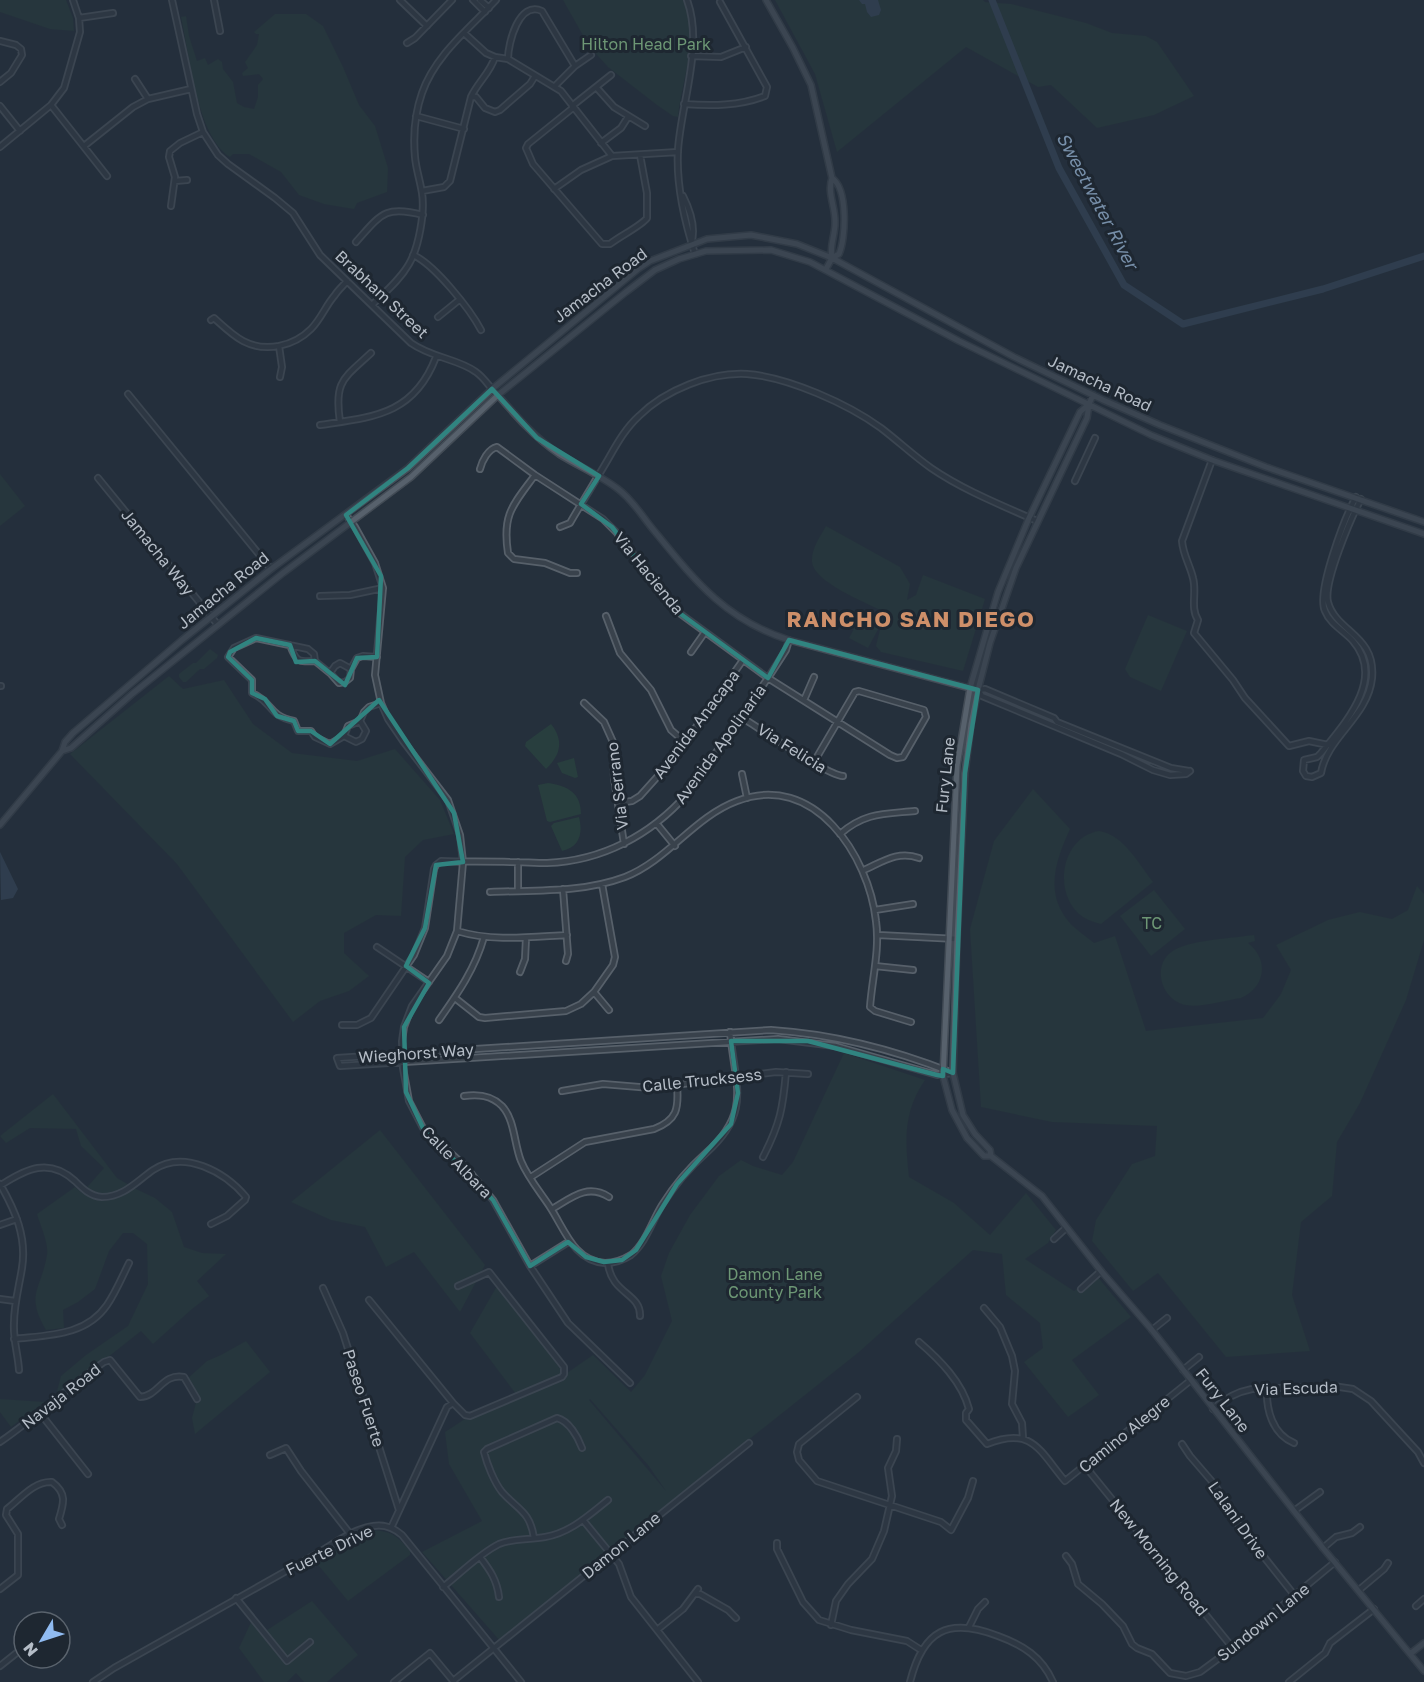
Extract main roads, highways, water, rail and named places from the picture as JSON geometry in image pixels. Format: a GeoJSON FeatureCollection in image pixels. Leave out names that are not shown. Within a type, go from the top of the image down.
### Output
{"type":"FeatureCollection","features":[{"type":"Feature","properties":{"kind":"main road"},"geometry":{"type":"LineString","coordinates":[[766,0],[811,85],[832,178],[830,185],[835,221],[834,242],[830,250],[832,258]]}},
{"type":"Feature","properties":{"kind":"main road"},"geometry":{"type":"LineString","coordinates":[[826,269],[841,249],[844,221],[838,184],[832,178]]}},
{"type":"Feature","properties":{"kind":"main road","name":"Jamacha Road"},"geometry":{"type":"LineString","coordinates":[[0,825],[62,751],[65,742],[85,722],[211,617],[271,569],[408,468],[492,389],[638,269],[650,261],[707,239],[751,235],[797,244],[832,258],[1014,357],[1160,425],[1266,467],[1424,522]]}},
{"type":"Feature","properties":{"kind":"main road","name":"Jamacha Road"},"geometry":{"type":"LineString","coordinates":[[62,751],[70,748],[218,625],[417,473],[498,395],[649,274],[695,254],[725,250],[771,250],[790,254],[826,269],[959,341],[1151,435],[1212,460],[1424,534]]}},
{"type":"Feature","properties":{"kind":"main road","name":"Brabham Street"},"geometry":{"type":"LineString","coordinates":[[492,389],[537,438],[618,489],[635,505],[654,531],[710,595],[744,620],[768,633],[789,640],[978,690]]}},
{"type":"Feature","properties":{"kind":"main road","name":"Fury Lane"},"geometry":{"type":"LineString","coordinates":[[991,1156],[990,1150],[975,1134],[963,1115],[954,1088],[957,939],[965,773],[978,690],[1006,595],[1037,521],[1086,418],[1093,395]]}},
{"type":"Feature","properties":{"kind":"main road","name":"Fury Lane"},"geometry":{"type":"LineString","coordinates":[[1089,404],[1080,412],[1029,518],[998,592],[970,688],[957,766],[948,939],[943,1072],[952,1110],[967,1138],[984,1156],[991,1156],[1042,1196],[1424,1671]]}},
{"type":"Feature","properties":{"kind":"main road"},"geometry":{"type":"LineString","coordinates":[[145,672],[158,673]]}},
{"type":"Feature","properties":{"kind":"main road"},"geometry":{"type":"LineString","coordinates":[[1410,1654],[1424,1643]]}},
{"type":"Feature","properties":{"kind":"water"},"geometry":{"type":"Polygon","coordinates":[[[859,0],[878,0],[881,10],[879,15],[871,17],[865,4],[859,0]]]}},
{"type":"Feature","properties":{"kind":"water"},"geometry":{"type":"Polygon","coordinates":[[[0,852],[18,889],[13,898],[1,900],[0,852]]]}},
{"type":"Feature","properties":{"kind":"waterway","name":"Sweetwater River"},"geometry":{"type":"LineString","coordinates":[[992,0],[1059,168],[1124,285],[1183,324],[1323,289],[1424,256]]}},
{"type":"Feature","properties":{"kind":"district","name":"RANCHO SAN DIEGO"},"geometry":{"type":"Point","coordinates":[911,619]}},
{"type":"Feature","properties":{"kind":"park label","name":"Hilton Head Park"},"geometry":{"type":"Point","coordinates":[646,44]}},
{"type":"Feature","properties":{"kind":"park label","name":"TC"},"geometry":{"type":"Point","coordinates":[1152,923]}},
{"type":"Feature","properties":{"kind":"park label","name":"Damon Lane County Park"},"geometry":{"type":"Point","coordinates":[775,1283]}}]}
